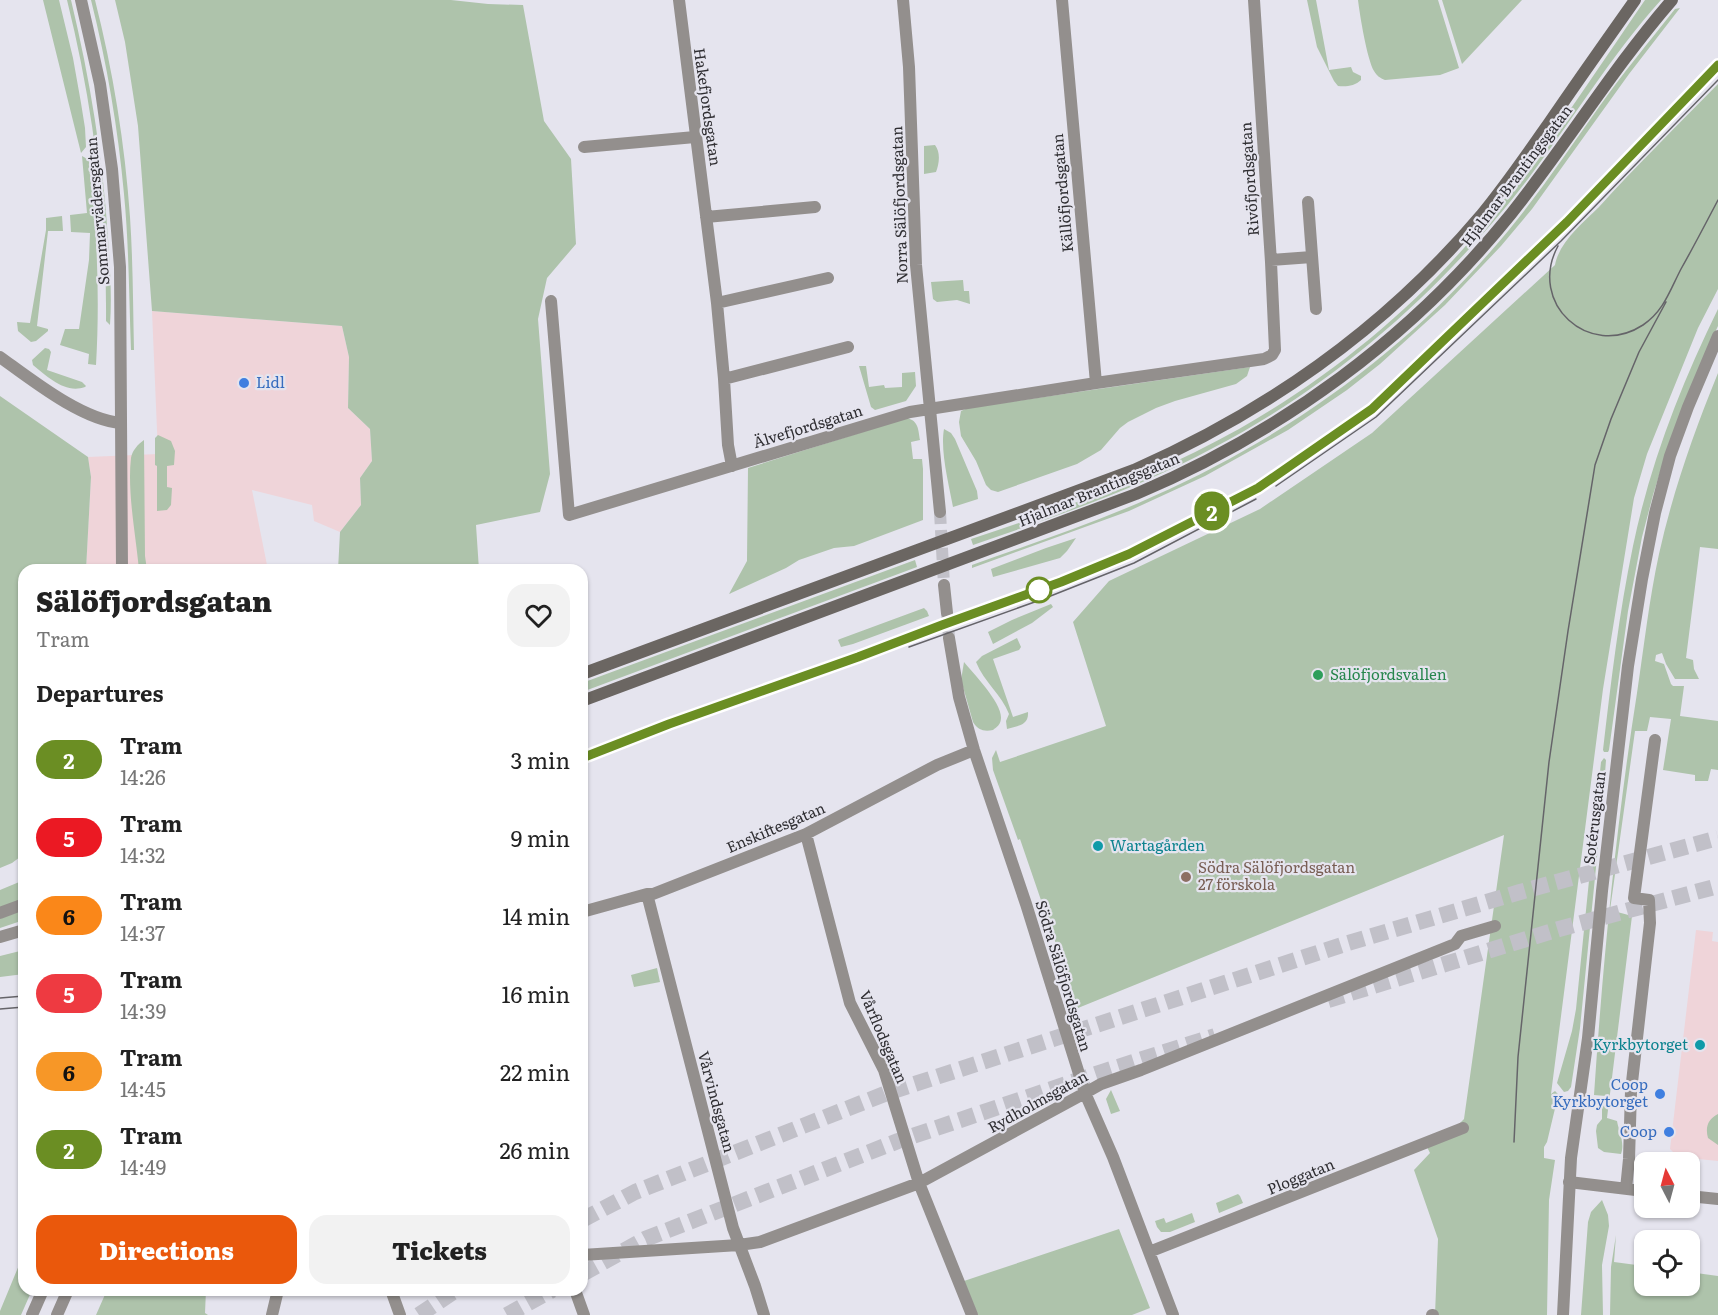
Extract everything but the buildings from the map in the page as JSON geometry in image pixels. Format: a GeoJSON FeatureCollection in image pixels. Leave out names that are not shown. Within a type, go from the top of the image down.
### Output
{"type":"FeatureCollection","features":[{"type":"Feature","properties":{"kind":"main road","name":"Hjalmar Brantingsgatan"},"geometry":{"type":"LineString","coordinates":[[588,672],[1126,473],[1209,435],[1285,390],[1356,338],[1405,295],[1450,250],[1512,174],[1635,0]]}},
{"type":"Feature","properties":{"kind":"main road","name":"Hjalmar Brantingsgatan"},"geometry":{"type":"LineString","coordinates":[[588,699],[1127,498],[1184,473],[1280,420],[1336,382],[1388,340],[1432,301],[1474,258],[1529,190],[1635,44],[1672,0]]}},
{"type":"Feature","properties":{"kind":"street","name":"Sommarvädersgatan"},"geometry":{"type":"LineString","coordinates":[[81,0],[100,84],[112,169],[120,267],[122,564]]}},
{"type":"Feature","properties":{"kind":"street","name":"Hakefjordsgatan"},"geometry":{"type":"LineString","coordinates":[[679,0],[717,303],[728,445],[732,466]]}},
{"type":"Feature","properties":{"kind":"street","name":"Norra Sälöfjordsgatan"},"geometry":{"type":"LineString","coordinates":[[903,0],[909,67],[916,265],[931,408]]}},
{"type":"Feature","properties":{"kind":"street","name":"Källöfjordsgatan"},"geometry":{"type":"LineString","coordinates":[[1062,0],[1096,383]]}},
{"type":"Feature","properties":{"kind":"street","name":"Rivöfjordsgatan"},"geometry":{"type":"LineString","coordinates":[[1254,0],[1271,260],[1275,350],[1272,356]]}},
{"type":"Feature","properties":{"kind":"street"},"geometry":{"type":"LineString","coordinates":[[584,147],[695,137]]}},
{"type":"Feature","properties":{"kind":"street"},"geometry":{"type":"LineString","coordinates":[[1308,202],[1316,309]]}},
{"type":"Feature","properties":{"kind":"street"},"geometry":{"type":"LineString","coordinates":[[706,217],[815,207]]}},
{"type":"Feature","properties":{"kind":"street"},"geometry":{"type":"LineString","coordinates":[[1271,260],[1311,257]]}},
{"type":"Feature","properties":{"kind":"street"},"geometry":{"type":"LineString","coordinates":[[717,303],[828,278]]}},
{"type":"Feature","properties":{"kind":"street","name":"Älvefjordsgatan"},"geometry":{"type":"LineString","coordinates":[[551,301],[569,515],[910,412],[1272,356]]}},
{"type":"Feature","properties":{"kind":"street","name":"Sotérusgatan"},"geometry":{"type":"LineString","coordinates":[[1563,1315],[1571,1158],[1588,1038],[1628,666],[1655,513],[1670,456],[1718,336]]}},
{"type":"Feature","properties":{"kind":"street"},"geometry":{"type":"LineString","coordinates":[[724,379],[848,347]]}},
{"type":"Feature","properties":{"kind":"street"},"geometry":{"type":"LineString","coordinates":[[0,357],[78,409],[100,419],[121,423]]}},
{"type":"Feature","properties":{"kind":"street"},"geometry":{"type":"LineString","coordinates":[[931,408],[940,512]]}},
{"type":"Feature","properties":{"kind":"street"},"geometry":{"type":"LineString","coordinates":[[944,585],[947,614]]}},
{"type":"Feature","properties":{"kind":"street","name":"Södra Sälöfjordsgatan"},"geometry":{"type":"LineString","coordinates":[[949,638],[959,697],[974,750],[1026,904],[1085,1093],[1113,1157],[1173,1315]]}},
{"type":"Feature","properties":{"kind":"street"},"geometry":{"type":"LineString","coordinates":[[1626,1189],[1631,1091],[1650,923],[1649,900],[1634,898],[1655,740]]}},
{"type":"Feature","properties":{"kind":"street","name":"Enskiftesgatan"},"geometry":{"type":"LineString","coordinates":[[588,910],[653,894],[806,834],[936,765],[974,750]]}},
{"type":"Feature","properties":{"kind":"street","name":"Vårflodsgatan"},"geometry":{"type":"LineString","coordinates":[[806,834],[850,1003],[884,1070],[919,1183],[972,1315]]}},
{"type":"Feature","properties":{"kind":"street","name":"Vårvindsgatan"},"geometry":{"type":"LineString","coordinates":[[647,894],[733,1228],[764,1315]]}},
{"type":"Feature","properties":{"kind":"street"},"geometry":{"type":"LineString","coordinates":[[0,913],[18,906]]}},
{"type":"Feature","properties":{"kind":"street","name":"Rydholmsgatan"},"geometry":{"type":"LineString","coordinates":[[588,1256],[760,1242],[919,1183],[1101,1084],[1455,944],[1461,936],[1496,926]]}},
{"type":"Feature","properties":{"kind":"street"},"geometry":{"type":"LineString","coordinates":[[0,937],[18,932]]}},
{"type":"Feature","properties":{"kind":"street","name":"Ploggatan"},"geometry":{"type":"LineString","coordinates":[[1149,1252],[1463,1128]]}},
{"type":"Feature","properties":{"kind":"street"},"geometry":{"type":"LineString","coordinates":[[1569,1182],[1634,1190]]}},
{"type":"Feature","properties":{"kind":"street"},"geometry":{"type":"LineString","coordinates":[[1700,1197],[1718,1199]]}},
{"type":"Feature","properties":{"kind":"street"},"geometry":{"type":"LineString","coordinates":[[32,1315],[40,1296]]}},
{"type":"Feature","properties":{"kind":"street"},"geometry":{"type":"LineString","coordinates":[[57,1315],[65,1296]]}},
{"type":"Feature","properties":{"kind":"street"},"geometry":{"type":"LineString","coordinates":[[272,1315],[277,1296]]}},
{"type":"Feature","properties":{"kind":"street"},"geometry":{"type":"LineString","coordinates":[[393,1296],[400,1315]]}},
{"type":"Feature","properties":{"kind":"street"},"geometry":{"type":"LineString","coordinates":[[577,1296],[584,1315]]}},
{"type":"Feature","properties":{"kind":"shaded area"},"geometry":{"type":"Polygon","coordinates":[[[152,311],[342,326],[349,357],[348,408],[370,429],[372,461],[360,478],[361,505],[340,532],[314,521],[312,505],[252,490],[267,564],[86,564],[91,477],[88,457],[158,454],[152,311]]]}},
{"type":"Feature","properties":{"kind":"shaded area","name":"Kyrkbytorget"},"geometry":{"type":"Polygon","coordinates":[[[1696,930],[1713,932],[1712,941],[1718,942],[1718,1161],[1700,1159],[1700,1152],[1673,1152],[1670,1149],[1696,930]]]}},
{"type":"Feature","properties":{"kind":"green space"},"geometry":{"type":"Polygon","coordinates":[[[43,0],[59,0],[73,58],[85,128],[86,147],[81,153],[43,0]]]}},
{"type":"Feature","properties":{"kind":"green space"},"geometry":{"type":"Polygon","coordinates":[[[67,0],[71,0],[78,30],[99,149],[106,209],[111,293],[110,325],[106,321],[104,240],[97,159],[84,79],[67,0]]]}},
{"type":"Feature","properties":{"kind":"green space"},"geometry":{"type":"Polygon","coordinates":[[[91,0],[95,0],[107,54],[125,162],[131,234],[134,350],[131,350],[127,233],[119,145],[107,72],[91,0]]]}},
{"type":"Feature","properties":{"kind":"green space"},"geometry":{"type":"Polygon","coordinates":[[[115,0],[451,0],[523,5],[544,121],[571,159],[576,244],[547,278],[538,319],[550,474],[540,512],[476,525],[479,564],[338,564],[340,532],[361,505],[360,478],[372,461],[370,429],[348,408],[349,357],[342,326],[152,311],[138,126],[125,42],[115,0]]]}},
{"type":"Feature","properties":{"kind":"green space"},"geometry":{"type":"Polygon","coordinates":[[[1307,0],[1316,0],[1329,70],[1351,67],[1353,72],[1361,76],[1359,82],[1350,86],[1338,86],[1334,81],[1317,47],[1307,0]]]}},
{"type":"Feature","properties":{"kind":"green space"},"geometry":{"type":"Polygon","coordinates":[[[1358,0],[1438,0],[1459,68],[1440,75],[1385,80],[1380,78],[1374,71],[1369,57],[1358,0]]]}},
{"type":"Feature","properties":{"kind":"green space"},"geometry":{"type":"Polygon","coordinates":[[[1442,0],[1522,0],[1462,64],[1442,0]]]}},
{"type":"Feature","properties":{"kind":"green space"},"geometry":{"type":"Polygon","coordinates":[[[1645,0],[1661,0],[1617,54],[1516,194],[1432,288],[1364,348],[1292,402],[1184,463],[1095,501],[973,545],[971,539],[1141,477],[1207,446],[1270,411],[1359,348],[1387,325],[1439,275],[1488,219],[1558,127],[1645,0]]]}},
{"type":"Feature","properties":{"kind":"green space"},"geometry":{"type":"Polygon","coordinates":[[[1680,8],[1629,74],[1532,209],[1501,246],[1445,305],[1380,364],[1347,390],[1288,430],[1205,476],[1129,511],[972,568],[972,565],[1132,506],[1248,449],[1336,392],[1377,360],[1455,290],[1506,234],[1534,199],[1608,94],[1675,9],[1680,8]]]}},
{"type":"Feature","properties":{"kind":"green space","name":"Sälöfjordsvallen"},"geometry":{"type":"Polygon","coordinates":[[[1718,84],[1718,289],[1698,328],[1647,454],[1634,498],[1603,689],[1551,1094],[1555,1091],[1558,1096],[1544,1147],[1544,1158],[1555,1160],[1549,1200],[1547,1315],[1435,1315],[1438,1239],[1414,1170],[1430,1153],[1427,1147],[1443,1140],[1464,1119],[1504,835],[1078,1008],[1020,839],[1018,840],[993,770],[992,758],[996,750],[1000,762],[1106,726],[1073,622],[1109,581],[1260,509],[1372,433],[1555,265],[1561,248],[1573,233],[1718,84]]]}},
{"type":"Feature","properties":{"kind":"green space"},"geometry":{"type":"Polygon","coordinates":[[[935,145],[939,155],[936,172],[924,174],[924,146],[935,145]]]}},
{"type":"Feature","properties":{"kind":"green space"},"geometry":{"type":"Polygon","coordinates":[[[82,156],[89,160],[96,237],[98,314],[96,365],[88,364],[89,354],[60,345],[65,329],[79,329],[89,260],[90,233],[71,232],[70,215],[87,213],[82,156]]]}},
{"type":"Feature","properties":{"kind":"green space"},"geometry":{"type":"Polygon","coordinates":[[[62,216],[63,231],[48,231],[37,326],[48,329],[48,331],[36,341],[31,342],[18,331],[17,322],[30,323],[46,230],[46,218],[62,216]]]}},
{"type":"Feature","properties":{"kind":"green space"},"geometry":{"type":"Polygon","coordinates":[[[963,280],[964,291],[969,291],[970,304],[957,300],[937,302],[933,299],[931,282],[963,280]]]}},
{"type":"Feature","properties":{"kind":"green space"},"geometry":{"type":"Polygon","coordinates":[[[1718,309],[1718,326],[1667,450],[1642,537],[1628,611],[1609,750],[1604,752],[1619,622],[1640,515],[1679,395],[1718,309]]]}},
{"type":"Feature","properties":{"kind":"green space"},"geometry":{"type":"Polygon","coordinates":[[[45,348],[51,352],[47,370],[82,382],[86,386],[78,389],[64,386],[33,365],[32,360],[45,348]]]}},
{"type":"Feature","properties":{"kind":"green space"},"geometry":{"type":"Polygon","coordinates":[[[859,366],[866,366],[869,387],[884,385],[885,388],[902,387],[902,373],[915,372],[916,386],[906,401],[875,410],[871,407],[859,366]]]}},
{"type":"Feature","properties":{"kind":"green space"},"geometry":{"type":"Polygon","coordinates":[[[1250,367],[1247,376],[1236,384],[1175,401],[1128,422],[1101,450],[1077,464],[998,492],[986,485],[976,461],[961,436],[959,422],[961,411],[968,408],[1250,367]]]}},
{"type":"Feature","properties":{"kind":"green space"},"geometry":{"type":"Polygon","coordinates":[[[1718,373],[1718,549],[1700,547],[1686,658],[1693,660],[1699,679],[1675,679],[1662,653],[1656,655],[1655,661],[1664,664],[1673,686],[1684,686],[1680,716],[1718,721],[1718,770],[1711,769],[1708,781],[1695,781],[1695,775],[1663,770],[1671,719],[1650,717],[1647,731],[1635,731],[1610,910],[1632,916],[1607,1118],[1617,1121],[1622,1150],[1621,1154],[1604,1152],[1598,1148],[1596,1131],[1602,1119],[1602,1106],[1606,1105],[1606,1096],[1594,1095],[1611,894],[1629,743],[1659,554],[1677,485],[1718,373]]]}},
{"type":"Feature","properties":{"kind":"green space"},"geometry":{"type":"Polygon","coordinates":[[[0,396],[88,457],[91,477],[86,564],[18,564],[18,858],[0,868],[0,396]]]}},
{"type":"Feature","properties":{"kind":"green space"},"geometry":{"type":"Polygon","coordinates":[[[907,418],[916,424],[920,440],[911,442],[913,459],[922,459],[923,520],[854,546],[834,548],[799,560],[729,594],[747,561],[748,468],[907,418]]]}},
{"type":"Feature","properties":{"kind":"green space"},"geometry":{"type":"Polygon","coordinates":[[[944,429],[955,439],[977,491],[978,499],[953,507],[944,458],[944,429]]]}},
{"type":"Feature","properties":{"kind":"green space"},"geometry":{"type":"Polygon","coordinates":[[[158,435],[171,441],[175,451],[174,465],[167,466],[167,487],[172,488],[171,505],[167,510],[157,511],[155,438],[158,435]]]}},
{"type":"Feature","properties":{"kind":"green space"},"geometry":{"type":"Polygon","coordinates":[[[144,440],[146,564],[138,564],[131,499],[131,458],[144,440]]]}},
{"type":"Feature","properties":{"kind":"green space"},"geometry":{"type":"Polygon","coordinates":[[[1076,538],[1060,558],[993,577],[991,569],[1076,538]]]}},
{"type":"Feature","properties":{"kind":"green space"},"geometry":{"type":"Polygon","coordinates":[[[915,560],[917,567],[588,690],[588,681],[915,560]]]}},
{"type":"Feature","properties":{"kind":"green space"},"geometry":{"type":"Polygon","coordinates":[[[1051,604],[1053,607],[1032,623],[993,644],[988,632],[1051,604]]]}},
{"type":"Feature","properties":{"kind":"green space"},"geometry":{"type":"Polygon","coordinates":[[[924,608],[929,616],[853,644],[841,647],[838,640],[840,639],[924,608]]]}},
{"type":"Feature","properties":{"kind":"green space"},"geometry":{"type":"Polygon","coordinates":[[[1017,638],[1021,647],[1019,650],[993,659],[1013,717],[1028,712],[1024,723],[1007,729],[1006,721],[1009,714],[1006,707],[976,662],[982,656],[1017,638]]]}},
{"type":"Feature","properties":{"kind":"green space"},"geometry":{"type":"Polygon","coordinates":[[[964,662],[987,689],[1000,712],[1000,722],[993,730],[982,730],[973,722],[961,680],[964,662]]]}},
{"type":"Feature","properties":{"kind":"green space"},"geometry":{"type":"Polygon","coordinates":[[[1604,758],[1606,760],[1604,787],[1580,1028],[1571,1087],[1564,1092],[1557,1083],[1576,1009],[1601,762],[1604,758]]]}},
{"type":"Feature","properties":{"kind":"green space"},"geometry":{"type":"Polygon","coordinates":[[[18,882],[18,901],[0,908],[0,890],[18,882]]]}},
{"type":"Feature","properties":{"kind":"green space"},"geometry":{"type":"Polygon","coordinates":[[[18,912],[18,922],[0,928],[0,918],[18,912]]]}},
{"type":"Feature","properties":{"kind":"green space"},"geometry":{"type":"Polygon","coordinates":[[[18,952],[18,975],[0,977],[0,956],[18,952]]]}},
{"type":"Feature","properties":{"kind":"green space"},"geometry":{"type":"Polygon","coordinates":[[[657,968],[660,982],[634,987],[631,975],[657,968]]]}},
{"type":"Feature","properties":{"kind":"green space"},"geometry":{"type":"Polygon","coordinates":[[[1111,1090],[1120,1111],[1111,1114],[1106,1099],[1111,1090]]]}},
{"type":"Feature","properties":{"kind":"green space"},"geometry":{"type":"Polygon","coordinates":[[[1718,1114],[1718,1145],[1708,1138],[1707,1130],[1710,1121],[1718,1114]]]}},
{"type":"Feature","properties":{"kind":"green space"},"geometry":{"type":"Polygon","coordinates":[[[1238,1194],[1243,1203],[1219,1213],[1216,1203],[1238,1194]]]}},
{"type":"Feature","properties":{"kind":"green space"},"geometry":{"type":"Polygon","coordinates":[[[1602,1200],[1608,1215],[1609,1226],[1602,1265],[1603,1315],[1581,1315],[1588,1222],[1591,1212],[1602,1200]]]}},
{"type":"Feature","properties":{"kind":"green space"},"geometry":{"type":"Polygon","coordinates":[[[1192,1213],[1195,1222],[1170,1232],[1161,1232],[1155,1221],[1164,1218],[1166,1223],[1192,1213]]]}},
{"type":"Feature","properties":{"kind":"green space"},"geometry":{"type":"Polygon","coordinates":[[[1119,1229],[1150,1308],[1132,1315],[978,1315],[964,1281],[1119,1229]]]}},
{"type":"Feature","properties":{"kind":"green space"},"geometry":{"type":"Polygon","coordinates":[[[1616,1235],[1614,1262],[1634,1265],[1634,1296],[1700,1296],[1700,1274],[1718,1276],[1718,1315],[1610,1315],[1611,1267],[1616,1235]]]}},
{"type":"Feature","properties":{"kind":"green space"},"geometry":{"type":"Polygon","coordinates":[[[18,1268],[18,1296],[29,1296],[21,1315],[0,1315],[18,1268]]]}},
{"type":"Feature","properties":{"kind":"green space"},"geometry":{"type":"Polygon","coordinates":[[[104,1296],[206,1296],[205,1313],[208,1315],[96,1315],[104,1296]]]}},
{"type":"Feature","properties":{"kind":"tunnel"},"geometry":{"type":"LineString","coordinates":[[940,512],[944,585]]}},
{"type":"Feature","properties":{"kind":"tunnel"},"geometry":{"type":"LineString","coordinates":[[947,613],[949,638]]}},
{"type":"Feature","properties":{"kind":"tunnel"},"geometry":{"type":"LineString","coordinates":[[588,1217],[635,1192],[887,1093],[1345,944],[1520,892],[1718,838]]}},
{"type":"Feature","properties":{"kind":"tunnel"},"geometry":{"type":"LineString","coordinates":[[1328,1000],[1559,929],[1718,886]]}},
{"type":"Feature","properties":{"kind":"tunnel"},"geometry":{"type":"LineString","coordinates":[[588,1271],[645,1239],[898,1141],[1215,1036]]}},
{"type":"Feature","properties":{"kind":"tunnel"},"geometry":{"type":"LineString","coordinates":[[419,1315],[447,1296]]}},
{"type":"Feature","properties":{"kind":"tunnel"},"geometry":{"type":"LineString","coordinates":[[507,1315],[541,1296]]}},
{"type":"Feature","properties":{"kind":"tram line"},"geometry":{"type":"LineString","coordinates":[[588,756],[1061,582],[1129,554],[1258,488],[1372,409],[1567,222],[1718,65]]}},
{"type":"Feature","properties":{"kind":"tram line","name":"2"},"geometry":{"type":"LineString","coordinates":[[588,756],[1061,582],[1129,554],[1258,488],[1372,409],[1567,222],[1718,65]]}},
{"type":"Feature","properties":{"kind":"tram line"},"geometry":{"type":"LineString","coordinates":[[1276,486],[1376,417],[1561,241],[1718,80]]}},
{"type":"Feature","properties":{"kind":"tram line"},"geometry":{"type":"LineString","coordinates":[[1558,246],[1551,267],[1551,287],[1557,305],[1569,320],[1584,330],[1603,335],[1623,334],[1643,325],[1661,307],[1718,200]]}},
{"type":"Feature","properties":{"kind":"tram line"},"geometry":{"type":"LineString","coordinates":[[1514,1142],[1518,1057],[1549,762],[1595,465],[1639,352],[1666,302]]}},
{"type":"Feature","properties":{"kind":"tram line"},"geometry":{"type":"LineString","coordinates":[[909,647],[1043,599],[1134,563],[1256,499]]}},
{"type":"Feature","properties":{"kind":"tram line"},"geometry":{"type":"LineString","coordinates":[[0,998],[18,996]]}},
{"type":"Feature","properties":{"kind":"tram line"},"geometry":{"type":"LineString","coordinates":[[0,1009],[18,1008]]}},
{"type":"Feature","properties":{"kind":"place","name":"Lidl"},"geometry":{"type":"Point","coordinates":[244,383]}},
{"type":"Feature","properties":{"kind":"place","name":"Sälöfjordsvallen"},"geometry":{"type":"Point","coordinates":[1318,675]}},
{"type":"Feature","properties":{"kind":"place","name":"Wartagården"},"geometry":{"type":"Point","coordinates":[1098,846]}},
{"type":"Feature","properties":{"kind":"place","name":"Södra Sälöfjordsgatan 27 förskola"},"geometry":{"type":"Point","coordinates":[1186,877]}},
{"type":"Feature","properties":{"kind":"place","name":"Kyrkbytorget"},"geometry":{"type":"Point","coordinates":[1700,1045]}},
{"type":"Feature","properties":{"kind":"place","name":"Coop Kyrkbytorget"},"geometry":{"type":"Point","coordinates":[1660,1094]}},
{"type":"Feature","properties":{"kind":"place","name":"Coop"},"geometry":{"type":"Point","coordinates":[1669,1132]}}]}
